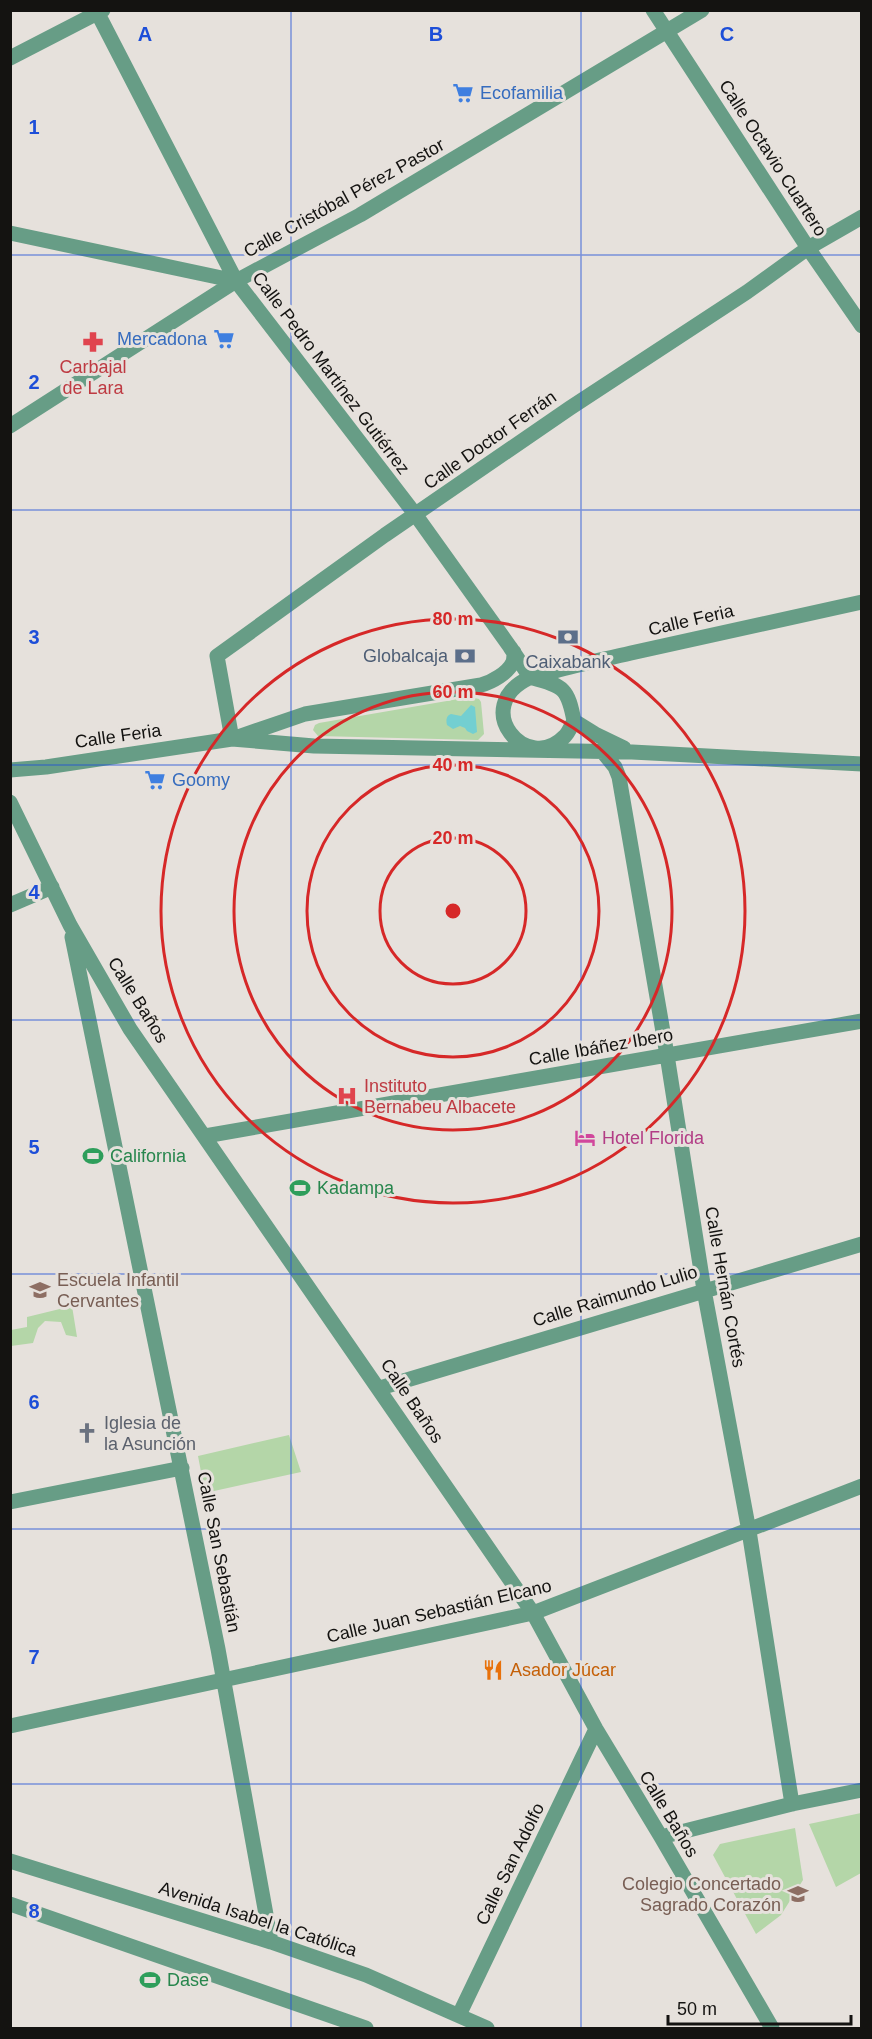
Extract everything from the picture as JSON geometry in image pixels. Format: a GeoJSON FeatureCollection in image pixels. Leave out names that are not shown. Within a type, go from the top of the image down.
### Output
{"type":"FeatureCollection","features":[{"type":"Feature","properties":{"kind":"street","name":"Calle Octavio Cuartero"},"geometry":{"type":"LineString","coordinates":[[653,10],[861,326]]}},
{"type":"Feature","properties":{"kind":"street","name":"Calle Cristóbal Pérez Pastor"},"geometry":{"type":"LineString","coordinates":[[10,426],[236,281],[360,215],[702,10]]}},
{"type":"Feature","properties":{"kind":"street"},"geometry":{"type":"LineString","coordinates":[[10,57],[99,11]]}},
{"type":"Feature","properties":{"kind":"street","name":"Calle Pedro Martínez Gutiérrez"},"geometry":{"type":"LineString","coordinates":[[99,11],[236,281],[415,514],[530,677]]}},
{"type":"Feature","properties":{"kind":"street","name":"Calle Doctor Ferrán"},"geometry":{"type":"LineString","coordinates":[[232,739],[217,656],[415,514],[570,408],[747,292],[808,248],[861,217]]}},
{"type":"Feature","properties":{"kind":"street"},"geometry":{"type":"LineString","coordinates":[[10,233],[236,281]]}},
{"type":"Feature","properties":{"kind":"street","name":"Calle Feria"},"geometry":{"type":"LineString","coordinates":[[632,752],[595,735],[574,721],[566,735],[556,743],[540,749],[523,744],[512,737],[504,719],[504,704],[512,690],[530,677],[861,602]]}},
{"type":"Feature","properties":{"kind":"street","name":"Calle Feria"},"geometry":{"type":"LineString","coordinates":[[10,770],[46,767],[232,739],[305,714],[489,683],[513,662],[514,652]]}},
{"type":"Feature","properties":{"kind":"street"},"geometry":{"type":"LineString","coordinates":[[530,677],[552,682],[563,689],[570,700],[574,721]]}},
{"type":"Feature","properties":{"kind":"street","name":"Calle Feria"},"geometry":{"type":"LineString","coordinates":[[232,739],[314,746],[602,751],[861,764]]}},
{"type":"Feature","properties":{"kind":"street","name":"Calle Hernán Cortés"},"geometry":{"type":"LineString","coordinates":[[602,751],[615,767],[619,777],[667,1055],[704,1290],[749,1531],[792,1804]]}},
{"type":"Feature","properties":{"kind":"street","name":"Calle Baños"},"geometry":{"type":"LineString","coordinates":[[10,802],[70,925],[130,1029],[380,1388],[533,1613],[596,1730],[772,2028]]}},
{"type":"Feature","properties":{"kind":"street"},"geometry":{"type":"LineString","coordinates":[[10,905],[52,887]]}},
{"type":"Feature","properties":{"kind":"street","name":"Calle San Sebastián"},"geometry":{"type":"LineString","coordinates":[[70,925],[224,1678],[272,1942]]}},
{"type":"Feature","properties":{"kind":"street","name":"Calle Ibáñez Ibero"},"geometry":{"type":"LineString","coordinates":[[205,1136],[861,1021]]}},
{"type":"Feature","properties":{"kind":"street","name":"Calle Raimundo Lulio"},"geometry":{"type":"LineString","coordinates":[[380,1388],[861,1244]]}},
{"type":"Feature","properties":{"kind":"street"},"geometry":{"type":"LineString","coordinates":[[10,1502],[182,1468]]}},
{"type":"Feature","properties":{"kind":"street","name":"Calle Juan Sebastián Elcano"},"geometry":{"type":"LineString","coordinates":[[10,1726],[533,1613],[861,1486]]}},
{"type":"Feature","properties":{"kind":"street","name":"Calle San Adolfo"},"geometry":{"type":"LineString","coordinates":[[459,2015],[596,1730]]}},
{"type":"Feature","properties":{"kind":"street"},"geometry":{"type":"LineString","coordinates":[[661,1837],[792,1804],[861,1790]]}},
{"type":"Feature","properties":{"kind":"street","name":"Avenida Isabel la Católica"},"geometry":{"type":"LineString","coordinates":[[10,1861],[272,1942],[366,1975],[487,2028]]}},
{"type":"Feature","properties":{"kind":"street"},"geometry":{"type":"LineString","coordinates":[[10,1904],[366,2028]]}},
{"type":"Feature","properties":{"kind":"green space"},"geometry":{"type":"Polygon","coordinates":[[[470,697],[479,699],[481,702],[484,734],[478,740],[318,736],[313,730],[319,723],[470,697]]]}},
{"type":"Feature","properties":{"kind":"green space"},"geometry":{"type":"Polygon","coordinates":[[[72,1306],[77,1337],[66,1335],[61,1322],[45,1321],[38,1328],[33,1343],[11,1346],[11,1330],[27,1327],[27,1317],[72,1306]]]}},
{"type":"Feature","properties":{"kind":"green space"},"geometry":{"type":"Polygon","coordinates":[[[289,1435],[301,1472],[205,1493],[198,1456],[289,1435]]]}},
{"type":"Feature","properties":{"kind":"green space"},"geometry":{"type":"Polygon","coordinates":[[[861,1813],[861,1873],[836,1887],[809,1824],[861,1813]]]}},
{"type":"Feature","properties":{"kind":"green space"},"geometry":{"type":"Polygon","coordinates":[[[795,1828],[803,1880],[781,1915],[756,1934],[713,1855],[720,1844],[795,1828]]]}},
{"type":"Feature","properties":{"kind":"water"},"geometry":{"type":"Polygon","coordinates":[[[471,705],[475,707],[477,732],[473,734],[460,726],[453,729],[447,725],[448,716],[451,714],[461,716],[471,705]]]}},
{"type":"Feature","properties":{"kind":"place","name":"Ecofamilia"},"geometry":{"type":"Point","coordinates":[463,93]}},
{"type":"Feature","properties":{"kind":"place","name":"Mercadona"},"geometry":{"type":"Point","coordinates":[224,339]}},
{"type":"Feature","properties":{"kind":"place","name":"Carbajal de Lara"},"geometry":{"type":"Point","coordinates":[93,342]}},
{"type":"Feature","properties":{"kind":"place","name":"Caixabank"},"geometry":{"type":"Point","coordinates":[568,637]}},
{"type":"Feature","properties":{"kind":"place","name":"Globalcaja"},"geometry":{"type":"Point","coordinates":[465,656]}},
{"type":"Feature","properties":{"kind":"place","name":"Goomy"},"geometry":{"type":"Point","coordinates":[155,780]}},
{"type":"Feature","properties":{"kind":"place","name":"Instituto Bernabeu Albacete"},"geometry":{"type":"Point","coordinates":[347,1096]}},
{"type":"Feature","properties":{"kind":"place","name":"Hotel Florida"},"geometry":{"type":"Point","coordinates":[585,1138]}},
{"type":"Feature","properties":{"kind":"place","name":"California"},"geometry":{"type":"Point","coordinates":[93,1156]}},
{"type":"Feature","properties":{"kind":"place","name":"Kadampa"},"geometry":{"type":"Point","coordinates":[300,1188]}},
{"type":"Feature","properties":{"kind":"place","name":"Escuela Infantil Cervantes"},"geometry":{"type":"Point","coordinates":[40,1290]}},
{"type":"Feature","properties":{"kind":"place","name":"Iglesia de la Asunción"},"geometry":{"type":"Point","coordinates":[87,1433]}},
{"type":"Feature","properties":{"kind":"place","name":"Asador Júcar"},"geometry":{"type":"Point","coordinates":[493,1670]}},
{"type":"Feature","properties":{"kind":"place","name":"Colegio Concertado Sagrado Corazón"},"geometry":{"type":"Point","coordinates":[798,1894]}},
{"type":"Feature","properties":{"kind":"place","name":"Dase"},"geometry":{"type":"Point","coordinates":[150,1980]}}]}
